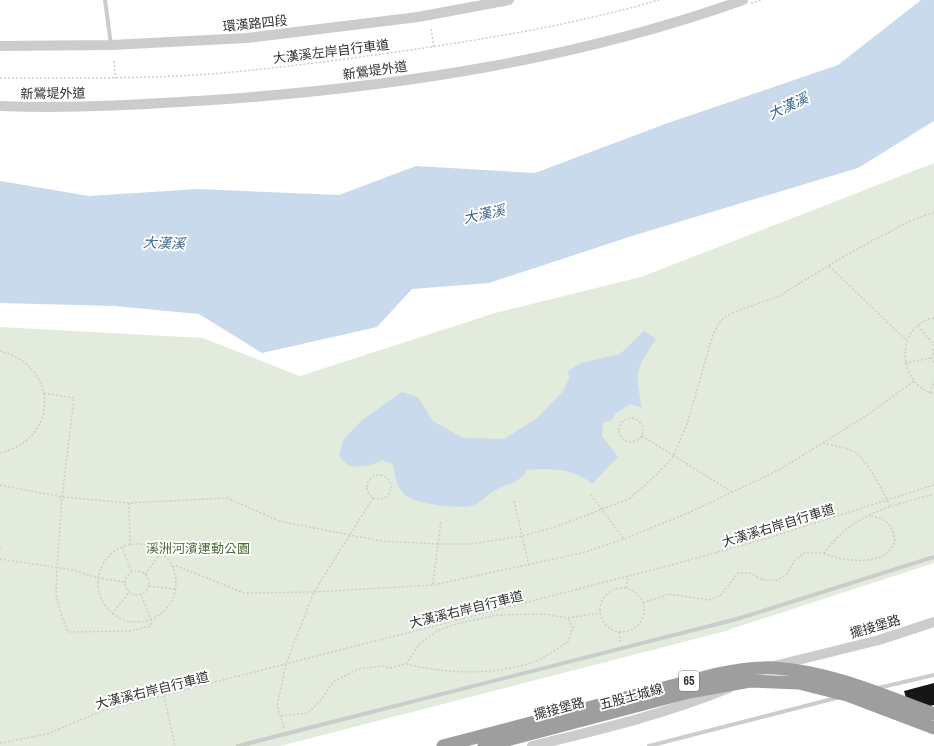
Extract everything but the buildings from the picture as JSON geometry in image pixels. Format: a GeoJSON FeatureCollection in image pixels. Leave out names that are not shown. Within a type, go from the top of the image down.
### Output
{"type":"FeatureCollection","features":[{"type":"Feature","properties":{"kind":"highway","name":"五股土城線"},"geometry":{"type":"LineString","coordinates":[[443,746],[717,674],[744,669],[774,668],[802,671],[846,681],[934,714]]}},
{"type":"Feature","properties":{"kind":"highway","name":"五股土城線"},"geometry":{"type":"LineString","coordinates":[[484,746],[689,692],[750,681],[799,683],[847,695],[934,728]]}},
{"type":"Feature","properties":{"kind":"street","name":"環漢路四段"},"geometry":{"type":"LineString","coordinates":[[0,46],[111,45],[247,38],[418,17],[510,0]]}},
{"type":"Feature","properties":{"kind":"street","name":"新鶯堤外道"},"geometry":{"type":"LineString","coordinates":[[0,106],[154,104],[274,95],[367,85],[449,73],[563,51],[638,33],[744,0]]}},
{"type":"Feature","properties":{"kind":"street","name":"擺接堡路"},"geometry":{"type":"LineString","coordinates":[[464,746],[756,670],[879,640],[934,622]]}},
{"type":"Feature","properties":{"kind":"street","name":"擺接堡路"},"geometry":{"type":"LineString","coordinates":[[532,746],[703,699],[800,660]]}},
{"type":"Feature","properties":{"kind":"lane"},"geometry":{"type":"LineString","coordinates":[[105,0],[111,45]]}},
{"type":"Feature","properties":{"kind":"lane"},"geometry":{"type":"LineString","coordinates":[[238,746],[528,674],[737,618],[934,557]]}},
{"type":"Feature","properties":{"kind":"lane"},"geometry":{"type":"LineString","coordinates":[[649,746],[791,709],[934,675]]}},
{"type":"Feature","properties":{"kind":"path","name":"大漢溪左岸自行車道"},"geometry":{"type":"LineString","coordinates":[[0,78],[115,78],[210,74],[322,63],[506,35],[580,20],[659,0]]}},
{"type":"Feature","properties":{"kind":"path"},"geometry":{"type":"LineString","coordinates":[[431,29],[434,47]]}},
{"type":"Feature","properties":{"kind":"path"},"geometry":{"type":"LineString","coordinates":[[114,61],[115,78]]}},
{"type":"Feature","properties":{"kind":"path"},"geometry":{"type":"LineString","coordinates":[[0,485],[62,497],[129,503],[227,498],[279,521],[297,526],[350,534],[382,541],[471,544],[522,536],[555,527],[629,499],[673,457],[687,424],[713,334],[721,320],[732,313],[779,296],[910,221],[934,212]]}},
{"type":"Feature","properties":{"kind":"path"},"geometry":{"type":"LineString","coordinates":[[830,266],[907,341]]}},
{"type":"Feature","properties":{"kind":"path"},"geometry":{"type":"LineString","coordinates":[[934,318],[918,326],[907,341],[904,352],[905,363],[914,381],[930,393],[934,394]]}},
{"type":"Feature","properties":{"kind":"path"},"geometry":{"type":"LineString","coordinates":[[918,326],[934,345]]}},
{"type":"Feature","properties":{"kind":"path"},"geometry":{"type":"LineString","coordinates":[[934,349],[932,358],[934,363]]}},
{"type":"Feature","properties":{"kind":"path"},"geometry":{"type":"LineString","coordinates":[[0,350],[14,354],[28,363],[38,377],[44,393],[44,410],[38,427],[28,440],[13,450],[0,453]]}},
{"type":"Feature","properties":{"kind":"path"},"geometry":{"type":"LineString","coordinates":[[905,363],[932,358]]}},
{"type":"Feature","properties":{"kind":"path"},"geometry":{"type":"LineString","coordinates":[[172,567],[177,566],[244,593],[314,592],[433,585],[582,554],[624,539],[732,493],[779,470],[866,416],[914,381]]}},
{"type":"Feature","properties":{"kind":"path"},"geometry":{"type":"LineString","coordinates":[[930,393],[934,381]]}},
{"type":"Feature","properties":{"kind":"path"},"geometry":{"type":"LineString","coordinates":[[44,393],[74,398],[62,497],[56,594],[61,614],[68,632],[130,631],[151,626],[151,620],[141,594]]}},
{"type":"Feature","properties":{"kind":"path"},"geometry":{"type":"LineString","coordinates":[[628,417],[636,418],[642,424],[644,432],[642,436],[636,441],[628,442],[621,437],[619,425],[628,417]]}},
{"type":"Feature","properties":{"kind":"path"},"geometry":{"type":"LineString","coordinates":[[642,436],[732,493]]}},
{"type":"Feature","properties":{"kind":"path"},"geometry":{"type":"LineString","coordinates":[[824,443],[846,448],[858,454],[890,506]]}},
{"type":"Feature","properties":{"kind":"path"},"geometry":{"type":"LineString","coordinates":[[380,475],[387,478],[391,485],[388,496],[380,500],[372,498],[367,492],[369,480],[380,475]]}},
{"type":"Feature","properties":{"kind":"path","name":"大漢溪右岸自行車道"},"geometry":{"type":"LineString","coordinates":[[0,743],[47,734],[102,711],[628,576],[768,538],[934,485]]}},
{"type":"Feature","properties":{"kind":"path"},"geometry":{"type":"LineString","coordinates":[[824,553],[836,537],[855,522],[890,506],[934,494]]}},
{"type":"Feature","properties":{"kind":"path"},"geometry":{"type":"LineString","coordinates":[[591,495],[624,539]]}},
{"type":"Feature","properties":{"kind":"path"},"geometry":{"type":"LineString","coordinates":[[284,729],[277,706],[286,664],[314,592],[372,498]]}},
{"type":"Feature","properties":{"kind":"path"},"geometry":{"type":"LineString","coordinates":[[514,502],[529,566]]}},
{"type":"Feature","properties":{"kind":"path"},"geometry":{"type":"LineString","coordinates":[[129,503],[130,545]]}},
{"type":"Feature","properties":{"kind":"path"},"geometry":{"type":"LineString","coordinates":[[643,603],[669,594],[709,600],[721,595],[738,573],[750,572],[764,580],[778,580],[786,575],[796,560],[804,553],[824,553],[831,557],[862,561],[888,553],[895,542],[893,529],[885,520],[869,515]]}},
{"type":"Feature","properties":{"kind":"path"},"geometry":{"type":"LineString","coordinates":[[433,585],[441,521]]}},
{"type":"Feature","properties":{"kind":"path"},"geometry":{"type":"LineString","coordinates":[[141,544],[152,547],[161,553],[172,567],[175,578],[175,589],[167,608],[151,620],[131,622],[112,614],[101,598],[98,578],[106,560],[122,547],[141,544]]}},
{"type":"Feature","properties":{"kind":"path"},"geometry":{"type":"LineString","coordinates":[[122,547],[132,573]]}},
{"type":"Feature","properties":{"kind":"path"},"geometry":{"type":"LineString","coordinates":[[144,574],[161,553]]}},
{"type":"Feature","properties":{"kind":"path"},"geometry":{"type":"LineString","coordinates":[[0,560],[57,567],[73,570],[98,578],[125,582]]}},
{"type":"Feature","properties":{"kind":"path"},"geometry":{"type":"LineString","coordinates":[[125,582],[132,573],[136,572],[144,574],[147,577],[148,585],[141,594]]}},
{"type":"Feature","properties":{"kind":"path"},"geometry":{"type":"LineString","coordinates":[[626,588],[628,576]]}},
{"type":"Feature","properties":{"kind":"path"},"geometry":{"type":"LineString","coordinates":[[125,582],[129,592],[133,594],[141,594]]}},
{"type":"Feature","properties":{"kind":"path"},"geometry":{"type":"LineString","coordinates":[[148,585],[175,589]]}},
{"type":"Feature","properties":{"kind":"path"},"geometry":{"type":"LineString","coordinates":[[619,588],[626,588],[634,591],[643,603],[644,611],[639,624],[633,629],[619,632],[606,626],[600,613],[600,606],[606,594],[619,588]]}},
{"type":"Feature","properties":{"kind":"path"},"geometry":{"type":"LineString","coordinates":[[112,614],[129,592]]}},
{"type":"Feature","properties":{"kind":"path"},"geometry":{"type":"LineString","coordinates":[[406,664],[420,643],[437,631],[474,620],[497,615],[544,614],[567,618],[600,613]]}},
{"type":"Feature","properties":{"kind":"path"},"geometry":{"type":"LineString","coordinates":[[473,616],[474,620]]}},
{"type":"Feature","properties":{"kind":"path"},"geometry":{"type":"LineString","coordinates":[[280,716],[308,713],[317,704],[333,682],[358,669],[383,666],[390,668],[406,664],[422,668],[475,672],[508,670],[538,660],[568,642],[573,627],[567,618]]}},
{"type":"Feature","properties":{"kind":"path"},"geometry":{"type":"LineString","coordinates":[[619,632],[620,644]]}},
{"type":"Feature","properties":{"kind":"path"},"geometry":{"type":"LineString","coordinates":[[164,696],[175,746]]}},
{"type":"Feature","properties":{"kind":"green space","name":"溪洲河濱運動公園"},"geometry":{"type":"Polygon","coordinates":[[[934,163],[934,563],[722,632],[280,746],[0,746],[0,327],[203,338],[300,376],[495,313],[641,277],[934,163]]]}},
{"type":"Feature","properties":{"kind":"water","name":"大漢溪"},"geometry":{"type":"Polygon","coordinates":[[[921,0],[934,0],[934,121],[858,168],[632,236],[489,283],[412,289],[377,327],[262,353],[199,314],[114,306],[0,303],[0,181],[89,196],[198,189],[339,195],[416,166],[535,173],[665,124],[838,65],[921,0]]]}},
{"type":"Feature","properties":{"kind":"water"},"geometry":{"type":"Polygon","coordinates":[[[644,331],[656,339],[638,371],[638,386],[642,408],[630,404],[616,413],[612,420],[603,423],[602,436],[618,457],[592,484],[577,475],[561,470],[527,470],[524,475],[516,481],[499,488],[474,505],[455,507],[435,505],[415,500],[403,493],[397,482],[393,464],[382,460],[365,466],[348,466],[339,456],[343,440],[362,420],[402,392],[418,397],[433,421],[463,438],[504,439],[536,419],[563,391],[569,379],[568,371],[581,363],[620,354],[644,331]]]}}]}
